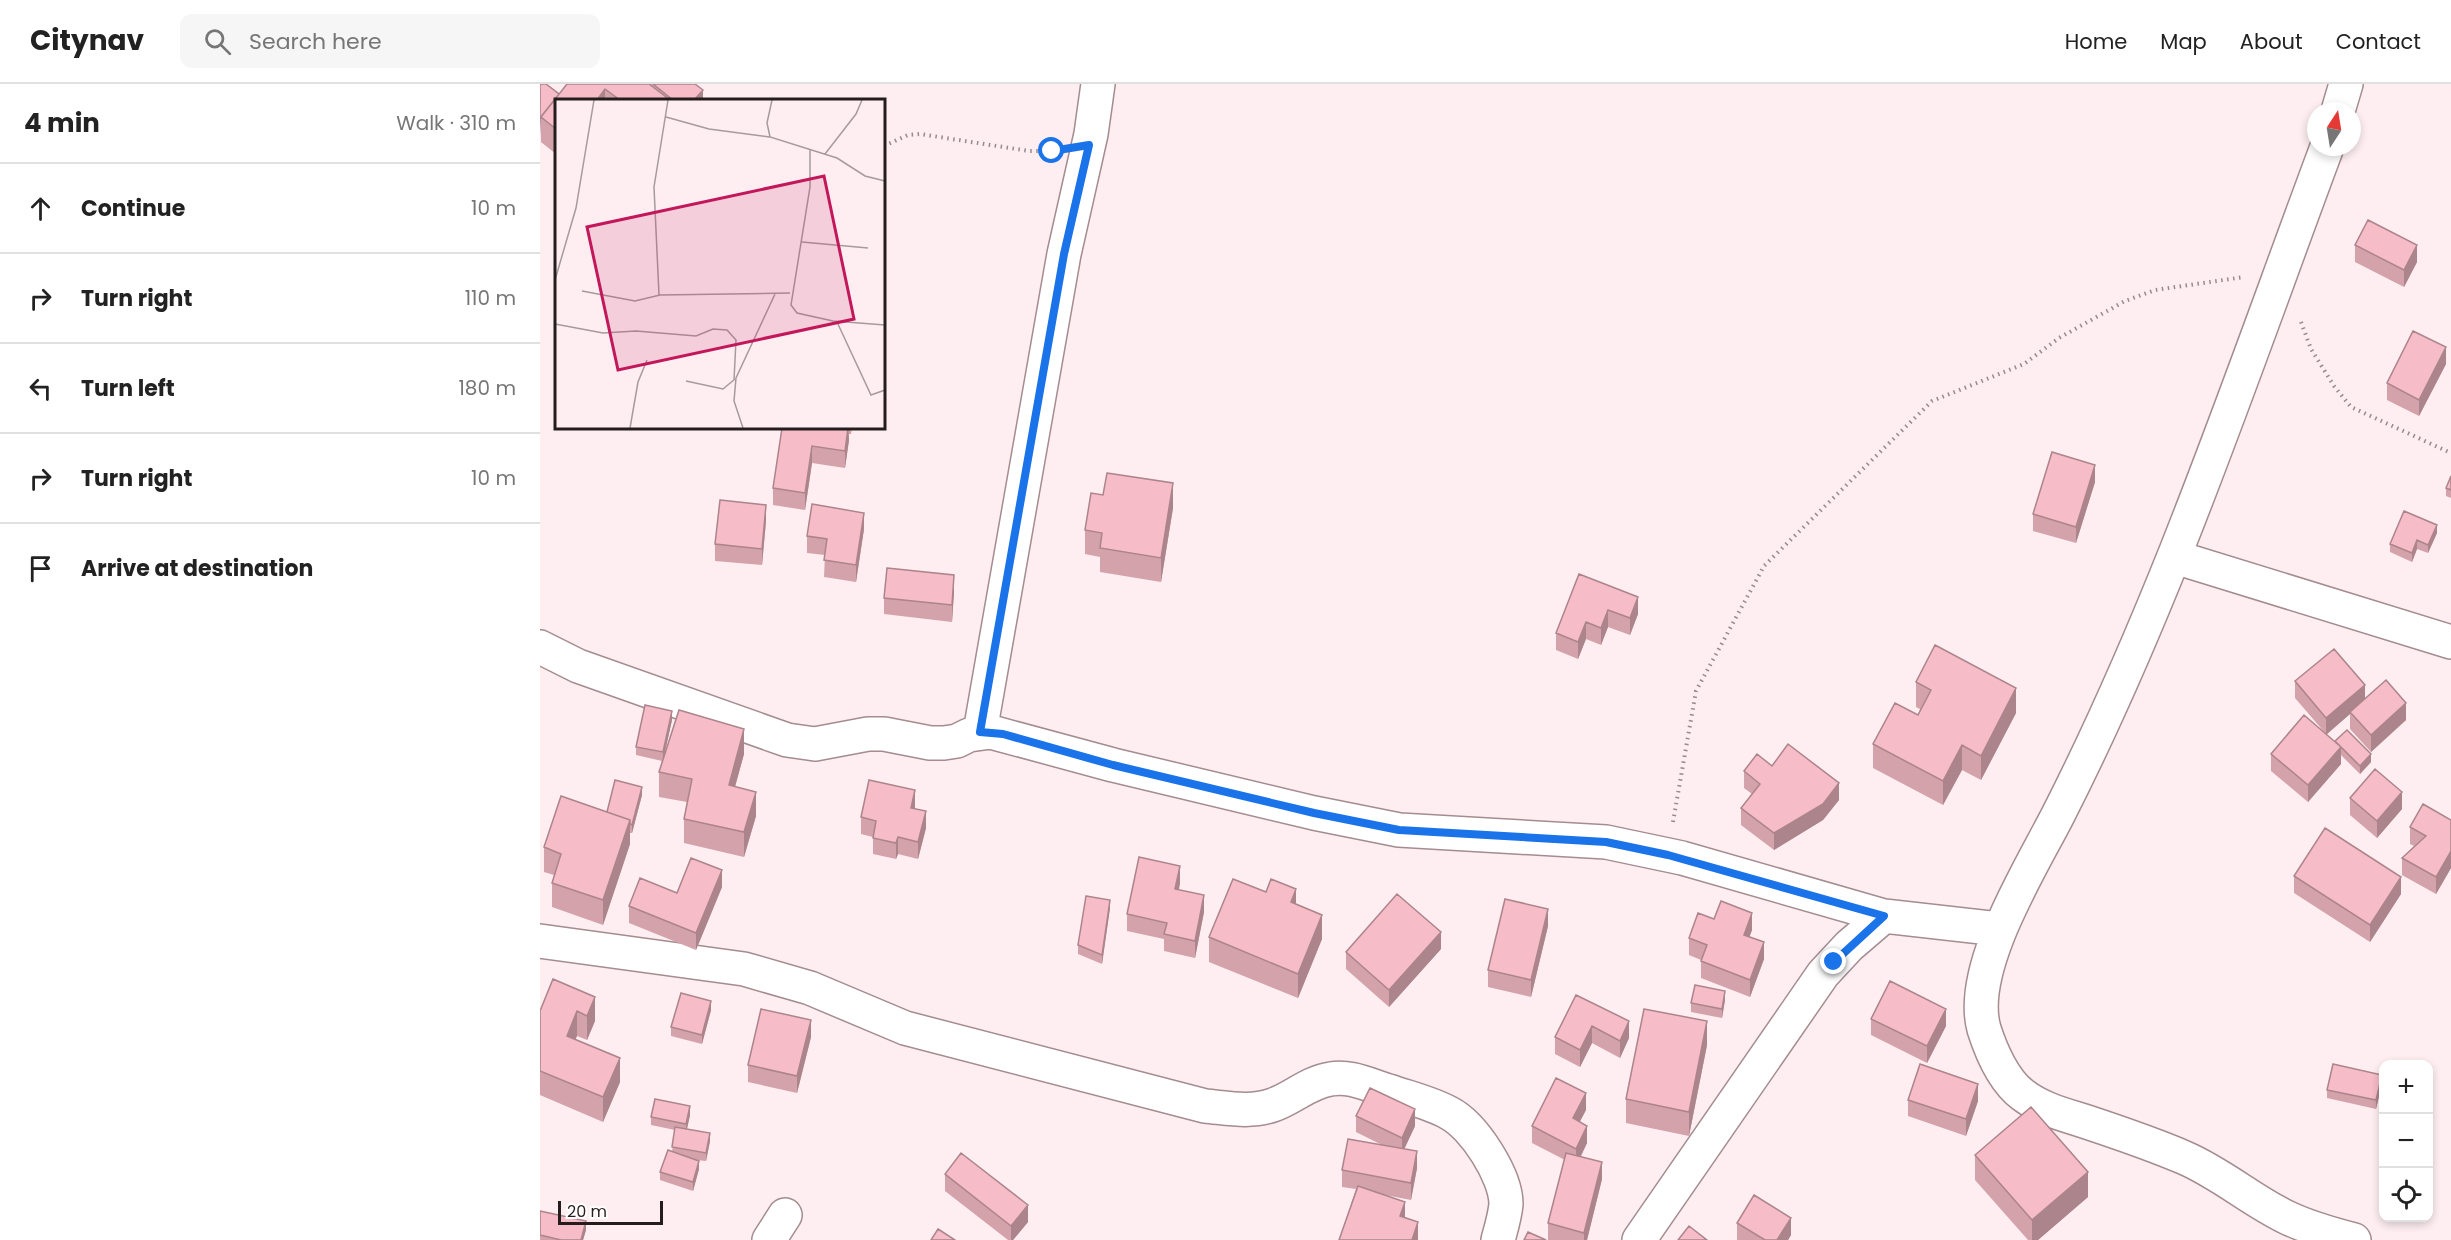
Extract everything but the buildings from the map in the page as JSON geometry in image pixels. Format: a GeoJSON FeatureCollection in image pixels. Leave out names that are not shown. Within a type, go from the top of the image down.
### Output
{"type":"FeatureCollection","features":[{"type":"Feature","properties":{"kind":"street"},"geometry":{"type":"LineString","coordinates":[[980,732],[1064,254],[1089,145],[1098,84]]}},
{"type":"Feature","properties":{"kind":"street"},"geometry":{"type":"LineString","coordinates":[[2341,102],[2346,84]]}},
{"type":"Feature","properties":{"kind":"street"},"geometry":{"type":"LineString","coordinates":[[2324,156],[2175,557],[2099,734],[2000,929],[1986,977],[1982,1002],[1983,1026],[2007,1078],[2021,1094],[2045,1108],[2190,1160],[2316,1235],[2354,1240]]}},
{"type":"Feature","properties":{"kind":"street"},"geometry":{"type":"LineString","coordinates":[[2175,557],[2451,642]]}},
{"type":"Feature","properties":{"kind":"street"},"geometry":{"type":"LineString","coordinates":[[540,647],[578,666],[787,740],[815,744],[868,734],[884,734],[930,743],[944,743],[980,732],[1003,734],[1124,768],[1314,813],[1399,830],[1606,842],[1668,855],[1884,916],[2000,929]]}},
{"type":"Feature","properties":{"kind":"street"},"geometry":{"type":"LineString","coordinates":[[1639,1240],[1823,975],[1850,946],[1884,916]]}},
{"type":"Feature","properties":{"kind":"street"},"geometry":{"type":"LineString","coordinates":[[540,941],[744,969],[810,988],[905,1028],[1205,1106],[1249,1110],[1274,1105],[1311,1085],[1331,1079],[1342,1078],[1358,1081],[1425,1103],[1451,1114],[1466,1126],[1495,1167],[1504,1192],[1506,1204],[1498,1240]]}},
{"type":"Feature","properties":{"kind":"path"},"geometry":{"type":"LineString","coordinates":[[885,146],[908,135],[920,134],[1029,151],[1052,151],[1089,145]]}},
{"type":"Feature","properties":{"kind":"path"},"geometry":{"type":"LineString","coordinates":[[1668,855],[1696,691],[1764,566],[1932,401],[2024,364],[2060,338],[2125,301],[2155,290],[2280,272]]}},
{"type":"Feature","properties":{"kind":"path"},"geometry":{"type":"LineString","coordinates":[[2300,319],[2312,349],[2334,386],[2351,407],[2451,453]]}},
{"type":"Feature","properties":{"kind":"route"},"geometry":{"type":"LineString","coordinates":[[1052,151],[1089,145],[1064,254],[980,732],[1003,734],[1113,765],[1314,813],[1399,830],[1606,842],[1682,858],[1884,916],[1834,962]]}}]}
